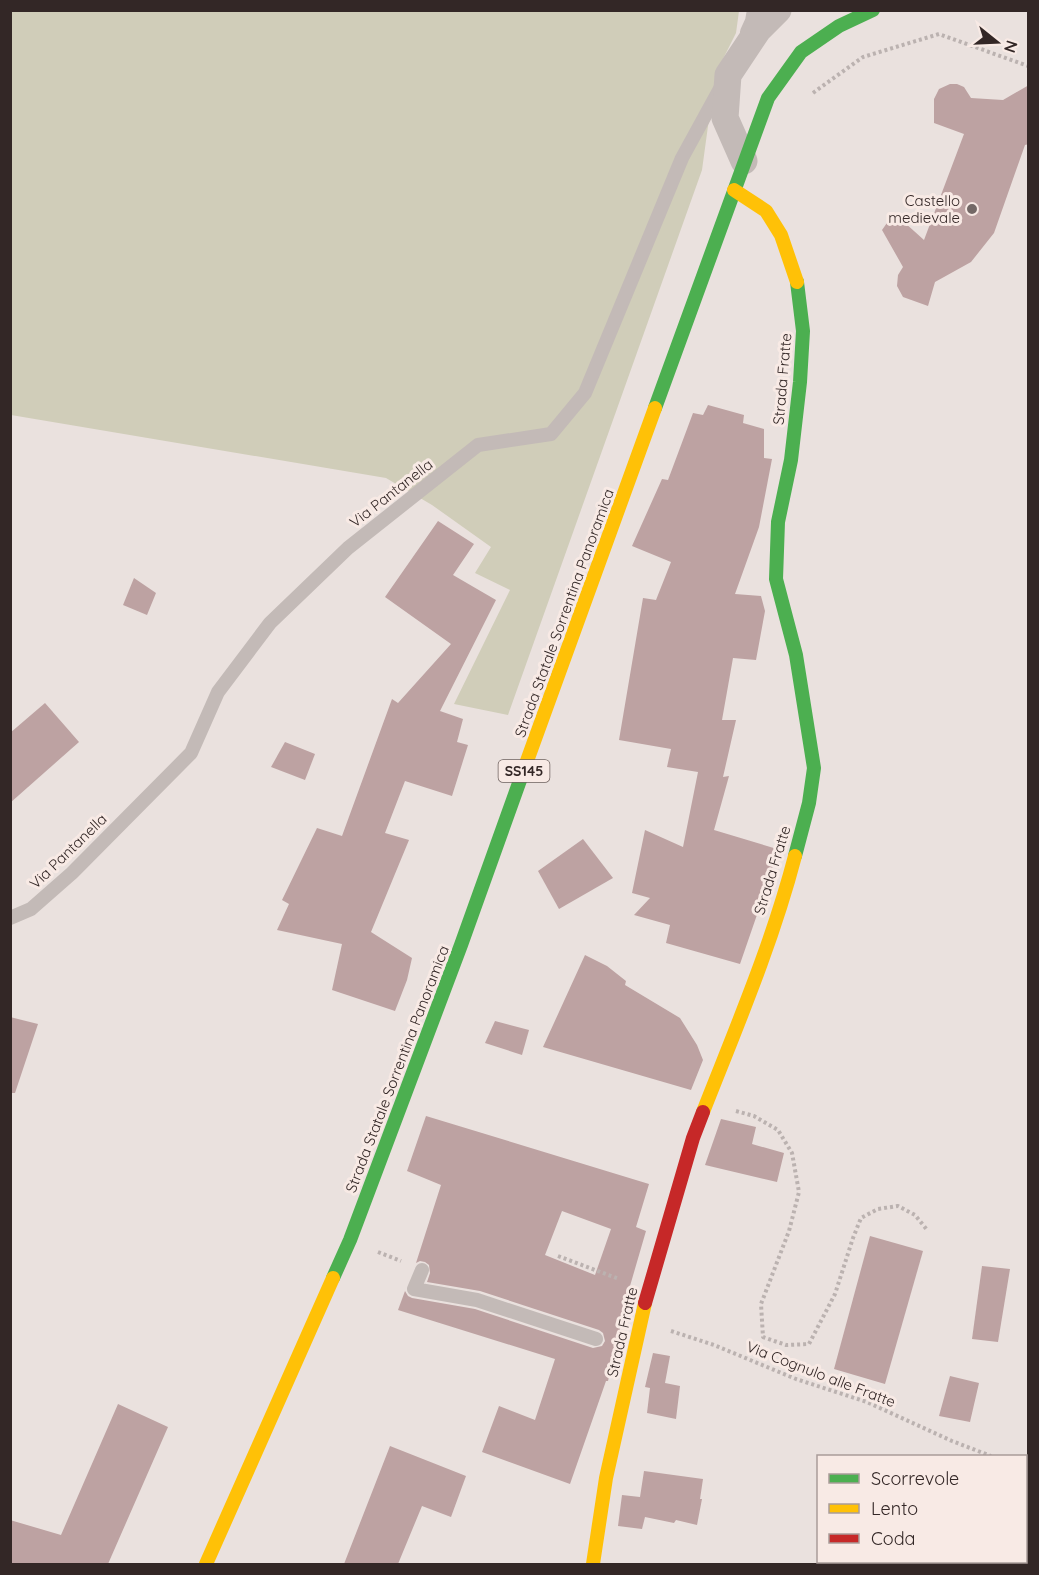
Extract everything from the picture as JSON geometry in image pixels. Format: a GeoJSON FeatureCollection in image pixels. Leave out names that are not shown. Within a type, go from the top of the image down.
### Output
{"type":"FeatureCollection","features":[{"type":"Feature","properties":{"kind":"main road","name":"Strada Statale Sorrentina Panoramica"},"geometry":{"type":"LineString","coordinates":[[206,1564],[350,1240],[461,945],[768,98],[801,52],[839,26],[873,10]]}},
{"type":"Feature","properties":{"kind":"main road","name":"Strada Fratte"},"geometry":{"type":"LineString","coordinates":[[593,1564],[606,1478],[648,1290],[693,1137],[754,981],[788,882],[809,803],[814,768],[796,655],[776,579],[778,522],[792,460],[800,382],[803,331],[798,286],[781,235],[766,211],[734,190]]}},
{"type":"Feature","properties":{"kind":"street"},"geometry":{"type":"LineString","coordinates":[[744,161],[725,118],[728,75],[758,30],[778,10]]}},
{"type":"Feature","properties":{"kind":"lane","name":"Via Pantanella"},"geometry":{"type":"LineString","coordinates":[[10,918],[31,909],[72,873],[191,753],[218,692],[270,623],[348,548],[478,445],[551,434],[585,393],[682,158],[728,75],[752,21],[754,10]]}},
{"type":"Feature","properties":{"kind":"lane"},"geometry":{"type":"LineString","coordinates":[[422,1270],[414,1289],[477,1300],[596,1339]]}},
{"type":"Feature","properties":{"kind":"path"},"geometry":{"type":"LineString","coordinates":[[939,34],[1029,66]]}},
{"type":"Feature","properties":{"kind":"path"},"geometry":{"type":"LineString","coordinates":[[735,1111],[754,1116],[778,1130],[792,1153],[799,1192],[789,1231],[761,1304],[763,1337],[786,1345],[809,1344],[835,1294],[861,1218],[878,1209],[898,1206],[915,1215],[928,1232]]}},
{"type":"Feature","properties":{"kind":"path"},"geometry":{"type":"LineString","coordinates":[[350,1240],[422,1270]]}},
{"type":"Feature","properties":{"kind":"path"},"geometry":{"type":"LineString","coordinates":[[558,1256],[648,1290]]}},
{"type":"Feature","properties":{"kind":"path","name":"Via Cognulo alle Fratte"},"geometry":{"type":"LineString","coordinates":[[641,1322],[714,1346],[796,1379],[867,1402],[989,1455]]}},
{"type":"Feature","properties":{"kind":"shaded area"},"geometry":{"type":"Polygon","coordinates":[[[10,11],[739,11],[736,33],[720,65],[702,170],[508,715],[454,704],[510,590],[475,573],[491,547],[432,505],[386,478],[11,415],[10,11]]]}},
{"type":"Feature","properties":{"kind":"building","name":"Castello medievale"},"geometry":{"type":"Polygon","coordinates":[[[950,84],[964,87],[971,98],[1003,100],[1029,85],[1029,144],[1025,145],[994,233],[971,262],[935,282],[928,306],[903,297],[897,286],[898,275],[903,267],[882,230],[894,213],[924,240],[964,134],[934,123],[934,99],[939,89],[950,84]]]}},
{"type":"Feature","properties":{"kind":"building"},"geometry":{"type":"Polygon","coordinates":[[[708,405],[744,415],[743,423],[764,429],[764,458],[772,459],[759,527],[735,594],[761,596],[765,611],[756,660],[733,658],[722,720],[736,720],[723,777],[729,776],[714,830],[777,849],[770,877],[740,964],[666,943],[670,925],[634,915],[650,898],[632,893],[645,830],[683,847],[698,772],[667,767],[671,749],[619,740],[643,598],[656,600],[671,562],[632,546],[662,479],[668,480],[693,413],[703,415],[708,405]]]}},
{"type":"Feature","properties":{"kind":"building"},"geometry":{"type":"Polygon","coordinates":[[[438,521],[474,544],[453,575],[496,600],[440,711],[463,719],[457,742],[468,745],[452,796],[405,781],[385,833],[409,840],[371,932],[412,958],[407,980],[395,1011],[332,990],[342,944],[277,930],[289,904],[282,900],[317,828],[342,836],[392,699],[398,703],[451,644],[385,597],[438,521]]]}},
{"type":"Feature","properties":{"kind":"building"},"geometry":{"type":"Polygon","coordinates":[[[134,578],[156,593],[147,615],[123,605],[134,578]]]}},
{"type":"Feature","properties":{"kind":"building"},"geometry":{"type":"Polygon","coordinates":[[[45,703],[79,742],[10,803],[10,733],[45,703]]]}},
{"type":"Feature","properties":{"kind":"building"},"geometry":{"type":"Polygon","coordinates":[[[285,742],[315,754],[305,780],[271,767],[285,742]]]}},
{"type":"Feature","properties":{"kind":"building"},"geometry":{"type":"Polygon","coordinates":[[[583,839],[613,878],[559,909],[538,871],[583,839]]]}},
{"type":"Feature","properties":{"kind":"building"},"geometry":{"type":"Polygon","coordinates":[[[585,955],[607,966],[626,981],[625,985],[680,1018],[697,1045],[703,1060],[691,1090],[543,1047],[585,955]]]}},
{"type":"Feature","properties":{"kind":"building"},"geometry":{"type":"Polygon","coordinates":[[[10,1017],[38,1024],[15,1093],[10,1093],[10,1017]]]}},
{"type":"Feature","properties":{"kind":"building"},"geometry":{"type":"Polygon","coordinates":[[[495,1021],[529,1030],[522,1055],[485,1043],[495,1021]]]}},
{"type":"Feature","properties":{"kind":"building"},"geometry":{"type":"Polygon","coordinates":[[[426,1116],[649,1184],[636,1227],[646,1231],[630,1286],[608,1381],[606,1381],[570,1484],[482,1452],[499,1406],[535,1420],[555,1359],[398,1310],[405,1291],[412,1298],[475,1309],[593,1348],[602,1346],[605,1341],[603,1333],[480,1291],[427,1282],[430,1273],[429,1265],[420,1261],[416,1263],[441,1185],[407,1171],[426,1116]],[[562,1211],[545,1255],[595,1275],[611,1229],[562,1211]]]}},
{"type":"Feature","properties":{"kind":"building"},"geometry":{"type":"Polygon","coordinates":[[[721,1119],[756,1127],[752,1144],[784,1153],[777,1182],[705,1165],[721,1119]]]}},
{"type":"Feature","properties":{"kind":"building"},"geometry":{"type":"Polygon","coordinates":[[[870,1236],[923,1251],[885,1384],[834,1369],[870,1236]]]}},
{"type":"Feature","properties":{"kind":"building"},"geometry":{"type":"Polygon","coordinates":[[[982,1266],[1010,1269],[998,1342],[972,1339],[982,1266]]]}},
{"type":"Feature","properties":{"kind":"building"},"geometry":{"type":"Polygon","coordinates":[[[653,1353],[670,1356],[665,1383],[680,1386],[676,1419],[647,1413],[650,1388],[645,1387],[653,1353]]]}},
{"type":"Feature","properties":{"kind":"building"},"geometry":{"type":"Polygon","coordinates":[[[950,1376],[979,1383],[970,1422],[939,1416],[950,1376]]]}},
{"type":"Feature","properties":{"kind":"building"},"geometry":{"type":"Polygon","coordinates":[[[118,1404],[168,1427],[108,1564],[10,1564],[10,1520],[61,1535],[118,1404]]]}},
{"type":"Feature","properties":{"kind":"building"},"geometry":{"type":"Polygon","coordinates":[[[390,1446],[466,1476],[451,1517],[422,1506],[398,1564],[344,1564],[390,1446]]]}},
{"type":"Feature","properties":{"kind":"building"},"geometry":{"type":"Polygon","coordinates":[[[644,1471],[703,1479],[697,1525],[645,1517],[642,1529],[618,1526],[622,1495],[640,1497],[644,1471]]]}},
{"type":"Feature","properties":{"kind":"traffic: fast"},"geometry":{"type":"LineString","coordinates":[[655,408],[768,98],[801,52],[839,26],[873,10]]}},
{"type":"Feature","properties":{"kind":"traffic: fast"},"geometry":{"type":"LineString","coordinates":[[795,856],[809,803],[814,768],[796,655],[776,579],[778,522],[791,460],[800,382],[803,331],[797,282]]}},
{"type":"Feature","properties":{"kind":"traffic: fast"},"geometry":{"type":"LineString","coordinates":[[333,1278],[350,1240],[461,945],[523,772]]}},
{"type":"Feature","properties":{"kind":"traffic: slow"},"geometry":{"type":"LineString","coordinates":[[734,190],[766,211],[781,235],[797,282]]}},
{"type":"Feature","properties":{"kind":"traffic: slow"},"geometry":{"type":"LineString","coordinates":[[523,772],[655,408]]}},
{"type":"Feature","properties":{"kind":"traffic: slow"},"geometry":{"type":"LineString","coordinates":[[703,1112],[764,954],[795,856]]}},
{"type":"Feature","properties":{"kind":"traffic: slow"},"geometry":{"type":"LineString","coordinates":[[206,1564],[333,1278]]}},
{"type":"Feature","properties":{"kind":"traffic: slow"},"geometry":{"type":"LineString","coordinates":[[593,1564],[606,1478],[645,1303]]}},
{"type":"Feature","properties":{"kind":"traffic: jam"},"geometry":{"type":"LineString","coordinates":[[645,1303],[693,1138],[703,1112]]}},
{"type":"Feature","properties":{"kind":"place","name":"Castello medievale"},"geometry":{"type":"Point","coordinates":[972,209]}}]}
